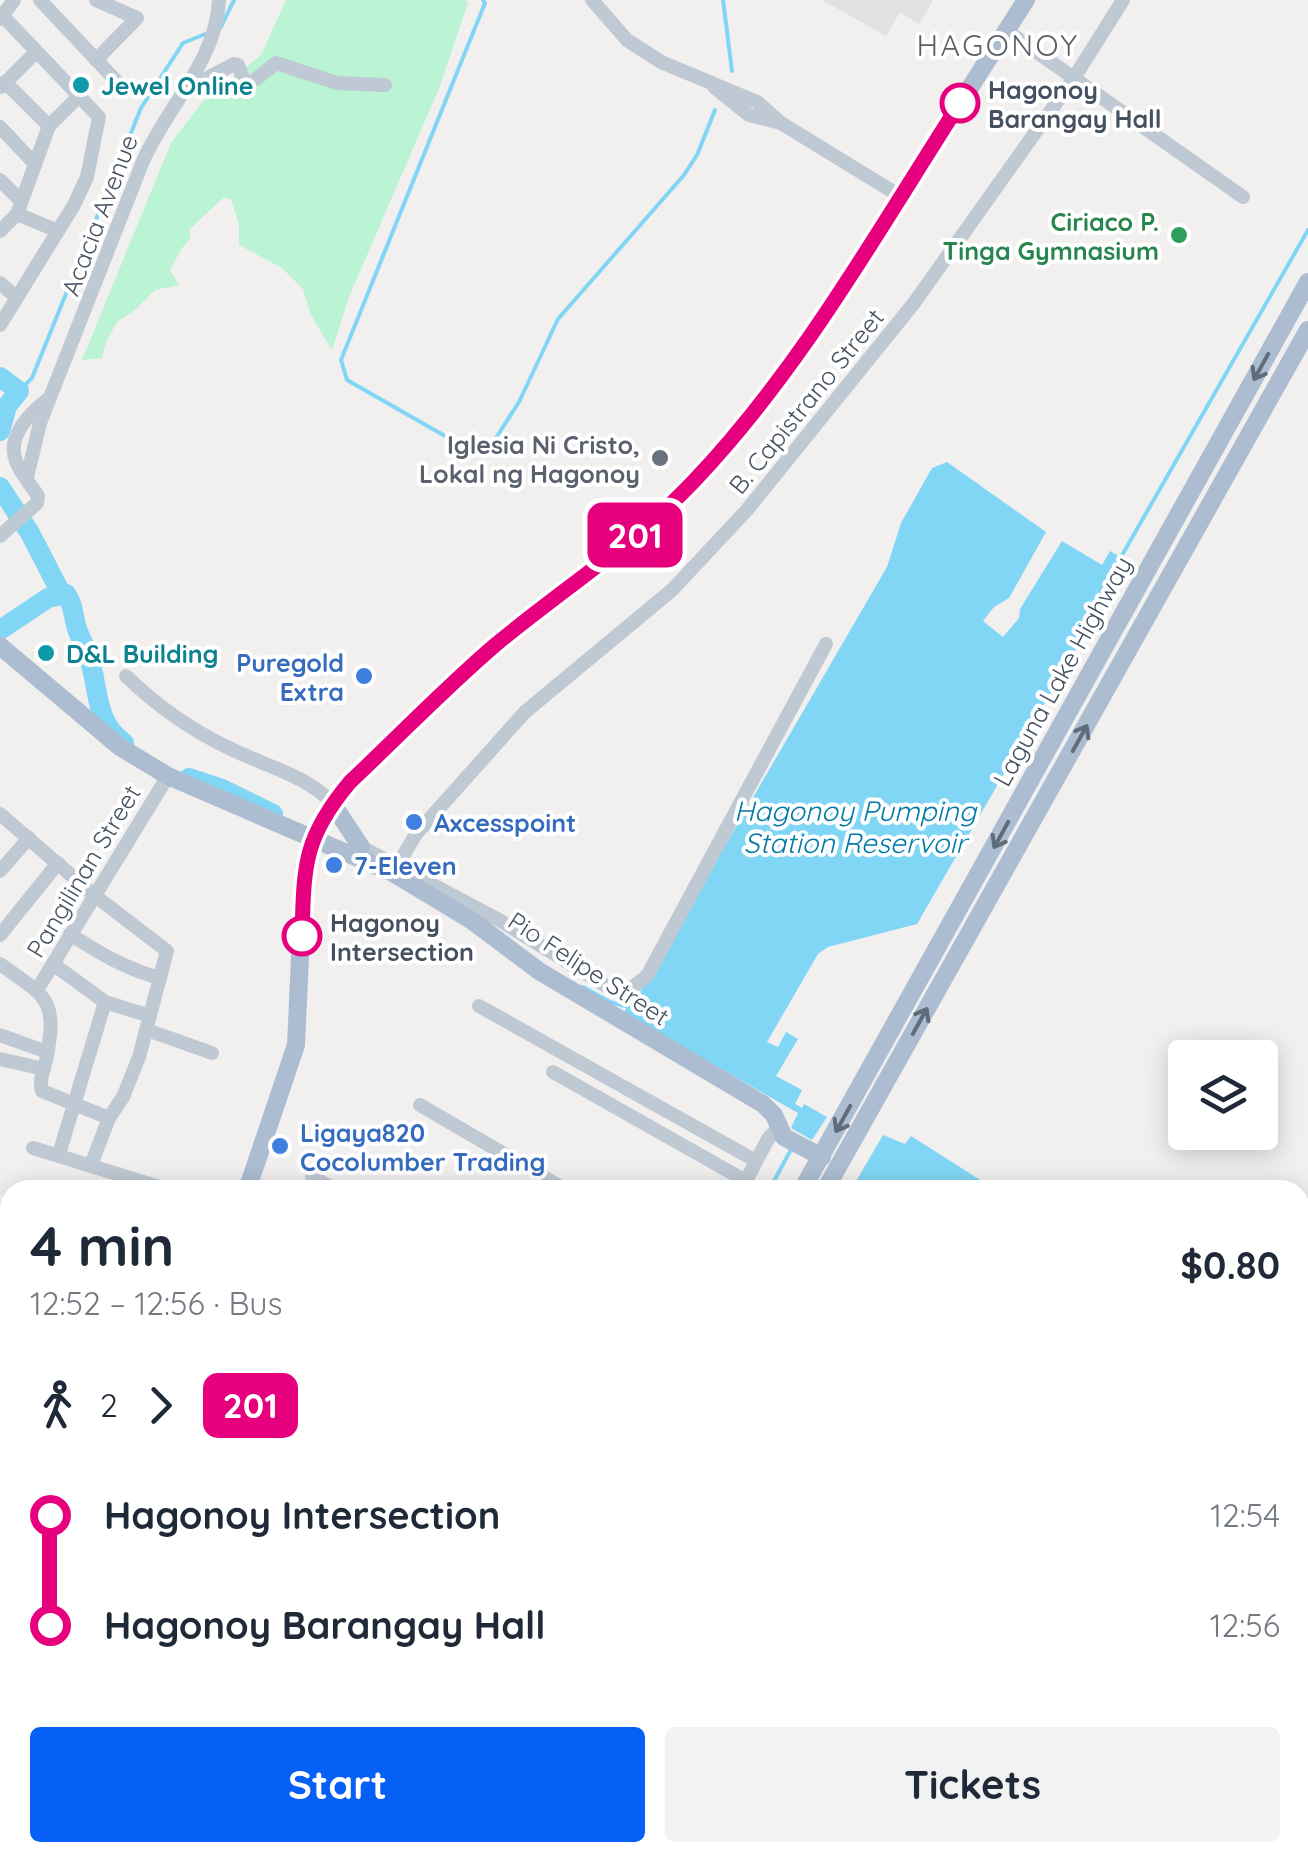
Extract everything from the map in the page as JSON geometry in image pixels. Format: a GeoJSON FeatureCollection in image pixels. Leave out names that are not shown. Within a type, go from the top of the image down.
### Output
{"type":"FeatureCollection","features":[{"type":"Feature","properties":{"kind":"main road"},"geometry":{"type":"LineString","coordinates":[[306,860],[323,822],[350,782],[496,646],[582,580],[694,481],[800,352],[1026,0]]}},
{"type":"Feature","properties":{"kind":"main road","name":"Laguna Lake Highway"},"geometry":{"type":"LineString","coordinates":[[806,1180],[815,1154],[1308,282]]}},
{"type":"Feature","properties":{"kind":"main road","name":"Laguna Lake Highway"},"geometry":{"type":"LineString","coordinates":[[831,1180],[1308,330]]}},
{"type":"Feature","properties":{"kind":"main road","name":"Pio Felipe Street"},"geometry":{"type":"LineString","coordinates":[[1,650],[120,747],[168,776],[283,825],[323,822],[763,1104],[774,1116],[781,1133],[815,1154]]}},
{"type":"Feature","properties":{"kind":"main road"},"geometry":{"type":"LineString","coordinates":[[323,822],[361,848]]}},
{"type":"Feature","properties":{"kind":"main road"},"geometry":{"type":"LineString","coordinates":[[249,1180],[296,1044],[306,860],[303,847],[283,825]]}},
{"type":"Feature","properties":{"kind":"street"},"geometry":{"type":"LineString","coordinates":[[0,326],[87,176],[99,117],[1,16],[14,0]]}},
{"type":"Feature","properties":{"kind":"street"},"geometry":{"type":"LineString","coordinates":[[40,0],[120,84]]}},
{"type":"Feature","properties":{"kind":"street"},"geometry":{"type":"LineString","coordinates":[[96,0],[137,18],[96,60]]}},
{"type":"Feature","properties":{"kind":"street","name":"Acacia Avenue"},"geometry":{"type":"LineString","coordinates":[[4,533],[34,510],[38,496],[15,460],[23,420],[50,397],[155,132],[184,91],[214,36],[219,0]]}},
{"type":"Feature","properties":{"kind":"street"},"geometry":{"type":"LineString","coordinates":[[592,0],[627,40],[661,62],[714,86],[749,115],[781,124],[900,196]]}},
{"type":"Feature","properties":{"kind":"street","name":"B. Capistrano Street"},"geometry":{"type":"LineString","coordinates":[[395,869],[416,834],[525,712],[672,590],[747,510],[914,304],[1074,78],[1124,0]]}},
{"type":"Feature","properties":{"kind":"street"},"geometry":{"type":"LineString","coordinates":[[1007,31],[1243,197]]}},
{"type":"Feature","properties":{"kind":"street"},"geometry":{"type":"LineString","coordinates":[[36,52],[2,85],[49,126]]}},
{"type":"Feature","properties":{"kind":"street"},"geometry":{"type":"LineString","coordinates":[[184,91],[234,64],[238,65],[246,87],[276,64],[337,83],[386,85]]}},
{"type":"Feature","properties":{"kind":"street"},"geometry":{"type":"LineString","coordinates":[[0,230],[18,207],[49,126],[79,96]]}},
{"type":"Feature","properties":{"kind":"street"},"geometry":{"type":"LineString","coordinates":[[0,127],[35,164]]}},
{"type":"Feature","properties":{"kind":"street"},"geometry":{"type":"LineString","coordinates":[[0,180],[18,207],[58,231]]}},
{"type":"Feature","properties":{"kind":"street"},"geometry":{"type":"LineString","coordinates":[[0,283],[16,297]]}},
{"type":"Feature","properties":{"kind":"street"},"geometry":{"type":"LineString","coordinates":[[545,962],[613,990],[629,990],[648,976],[826,644]]}},
{"type":"Feature","properties":{"kind":"street"},"geometry":{"type":"LineString","coordinates":[[126,676],[166,713],[225,747],[322,792],[323,822]]}},
{"type":"Feature","properties":{"kind":"street","name":"Pangilinan Street"},"geometry":{"type":"LineString","coordinates":[[37,990],[168,776]]}},
{"type":"Feature","properties":{"kind":"street"},"geometry":{"type":"LineString","coordinates":[[0,814],[94,895],[167,951],[148,1023],[92,1165]]}},
{"type":"Feature","properties":{"kind":"street"},"geometry":{"type":"LineString","coordinates":[[0,871],[29,838]]}},
{"type":"Feature","properties":{"kind":"street"},"geometry":{"type":"LineString","coordinates":[[361,848],[395,869]]}},
{"type":"Feature","properties":{"kind":"street"},"geometry":{"type":"LineString","coordinates":[[0,935],[58,863]]}},
{"type":"Feature","properties":{"kind":"street"},"geometry":{"type":"LineString","coordinates":[[70,934],[136,972],[160,978]]}},
{"type":"Feature","properties":{"kind":"street"},"geometry":{"type":"LineString","coordinates":[[0,964],[37,990],[48,1004],[52,1017],[39,1082],[42,1091],[109,1118]]}},
{"type":"Feature","properties":{"kind":"street"},"geometry":{"type":"LineString","coordinates":[[53,964],[106,1002],[212,1053]]}},
{"type":"Feature","properties":{"kind":"street"},"geometry":{"type":"LineString","coordinates":[[59,1154],[106,1002]]}},
{"type":"Feature","properties":{"kind":"street"},"geometry":{"type":"LineString","coordinates":[[480,1006],[756,1161]]}},
{"type":"Feature","properties":{"kind":"street"},"geometry":{"type":"LineString","coordinates":[[0,1035],[47,1052]]}},
{"type":"Feature","properties":{"kind":"street"},"geometry":{"type":"LineString","coordinates":[[0,1059],[44,1070]]}},
{"type":"Feature","properties":{"kind":"street"},"geometry":{"type":"LineString","coordinates":[[554,1072],[734,1180]]}},
{"type":"Feature","properties":{"kind":"street"},"geometry":{"type":"LineString","coordinates":[[420,1105],[549,1180]]}},
{"type":"Feature","properties":{"kind":"street"},"geometry":{"type":"LineString","coordinates":[[747,1180],[756,1161],[781,1133]]}},
{"type":"Feature","properties":{"kind":"street"},"geometry":{"type":"LineString","coordinates":[[32,1148],[138,1180]]}},
{"type":"Feature","properties":{"kind":"street"},"geometry":{"type":"LineString","coordinates":[[312,1177],[318,1180]]}},
{"type":"Feature","properties":{"kind":"shaded area"},"geometry":{"type":"Polygon","coordinates":[[[822,0],[933,0],[919,24],[900,12],[886,36],[822,0]]]}},
{"type":"Feature","properties":{"kind":"green space"},"geometry":{"type":"Polygon","coordinates":[[[286,0],[468,3],[440,86],[349,297],[332,350],[311,315],[303,289],[282,268],[239,245],[239,225],[231,199],[223,198],[190,229],[190,239],[170,270],[179,285],[155,290],[117,322],[102,358],[82,360],[171,143],[203,101],[261,55],[286,0]]]}},
{"type":"Feature","properties":{"kind":"water","name":"Hagonoy Pumping Station Reservoir"},"geometry":{"type":"Polygon","coordinates":[[[947,462],[1046,532],[1009,598],[994,607],[983,621],[1003,637],[1019,618],[1020,609],[1062,541],[1102,565],[1110,551],[1127,561],[917,924],[828,947],[818,954],[767,1042],[778,1047],[786,1032],[798,1039],[776,1076],[802,1090],[795,1104],[802,1108],[804,1104],[827,1117],[812,1140],[791,1128],[798,1113],[623,1013],[640,992],[887,567],[901,523],[932,468],[947,462]]]}},
{"type":"Feature","properties":{"kind":"water"},"geometry":{"type":"Polygon","coordinates":[[[883,1135],[905,1144],[911,1136],[980,1180],[857,1180],[883,1135]]]}},
{"type":"Feature","properties":{"kind":"waterway"},"geometry":{"type":"LineString","coordinates":[[221,27],[234,0]]}},
{"type":"Feature","properties":{"kind":"waterway"},"geometry":{"type":"LineString","coordinates":[[483,0],[341,360],[347,380],[473,452],[487,452],[519,402],[558,319],[684,175],[697,155],[715,110]]}},
{"type":"Feature","properties":{"kind":"waterway"},"geometry":{"type":"LineString","coordinates":[[723,0],[732,71]]}},
{"type":"Feature","properties":{"kind":"waterway"},"geometry":{"type":"LineString","coordinates":[[19,391],[32,378],[141,108],[183,43],[208,33]]}},
{"type":"Feature","properties":{"kind":"waterway"},"geometry":{"type":"LineString","coordinates":[[1121,557],[1308,230]]}},
{"type":"Feature","properties":{"kind":"waterway"},"geometry":{"type":"LineString","coordinates":[[0,377],[19,391],[7,406],[0,431]]}},
{"type":"Feature","properties":{"kind":"waterway"},"geometry":{"type":"LineString","coordinates":[[0,487],[30,533],[62,595],[66,594],[70,601],[92,667],[102,714],[124,743]]}},
{"type":"Feature","properties":{"kind":"waterway"},"geometry":{"type":"LineString","coordinates":[[0,630],[48,598],[62,595]]}},
{"type":"Feature","properties":{"kind":"waterway"},"geometry":{"type":"LineString","coordinates":[[189,778],[273,814]]}},
{"type":"Feature","properties":{"kind":"waterway"},"geometry":{"type":"LineString","coordinates":[[583,987],[610,1002],[633,1008]]}},
{"type":"Feature","properties":{"kind":"waterway"},"geometry":{"type":"LineString","coordinates":[[774,1180],[793,1146]]}},
{"type":"Feature","properties":{"kind":"bus line","name":"201"},"geometry":{"type":"LineString","coordinates":[[302,936],[305,864],[332,803],[496,646],[633,537],[716,457],[800,352],[960,103]]}},
{"type":"Feature","properties":{"kind":"place","name":"Jewel Online"},"geometry":{"type":"Point","coordinates":[81,85]}},
{"type":"Feature","properties":{"kind":"place","name":"Hagonoy Barangay Hall"},"geometry":{"type":"Point","coordinates":[960,103]}},
{"type":"Feature","properties":{"kind":"place","name":"Ciriaco P. Tinga Gymnasium"},"geometry":{"type":"Point","coordinates":[1179,235]}},
{"type":"Feature","properties":{"kind":"place","name":"Iglesia Ni Cristo, Lokal ng Hagonoy"},"geometry":{"type":"Point","coordinates":[660,458]}},
{"type":"Feature","properties":{"kind":"place","name":"D&L Building"},"geometry":{"type":"Point","coordinates":[46,653]}},
{"type":"Feature","properties":{"kind":"place","name":"Puregold Extra"},"geometry":{"type":"Point","coordinates":[364,676]}},
{"type":"Feature","properties":{"kind":"place","name":"Axcesspoint"},"geometry":{"type":"Point","coordinates":[414,822]}},
{"type":"Feature","properties":{"kind":"place","name":"7-Eleven"},"geometry":{"type":"Point","coordinates":[334,865]}},
{"type":"Feature","properties":{"kind":"place","name":"Hagonoy Intersection"},"geometry":{"type":"Point","coordinates":[302,936]}},
{"type":"Feature","properties":{"kind":"place","name":"Ligaya820 Cocolumber Trading"},"geometry":{"type":"Point","coordinates":[280,1146]}},
{"type":"Feature","properties":{"kind":"district","name":"HAGONOY"},"geometry":{"type":"Point","coordinates":[998,45]}}]}
